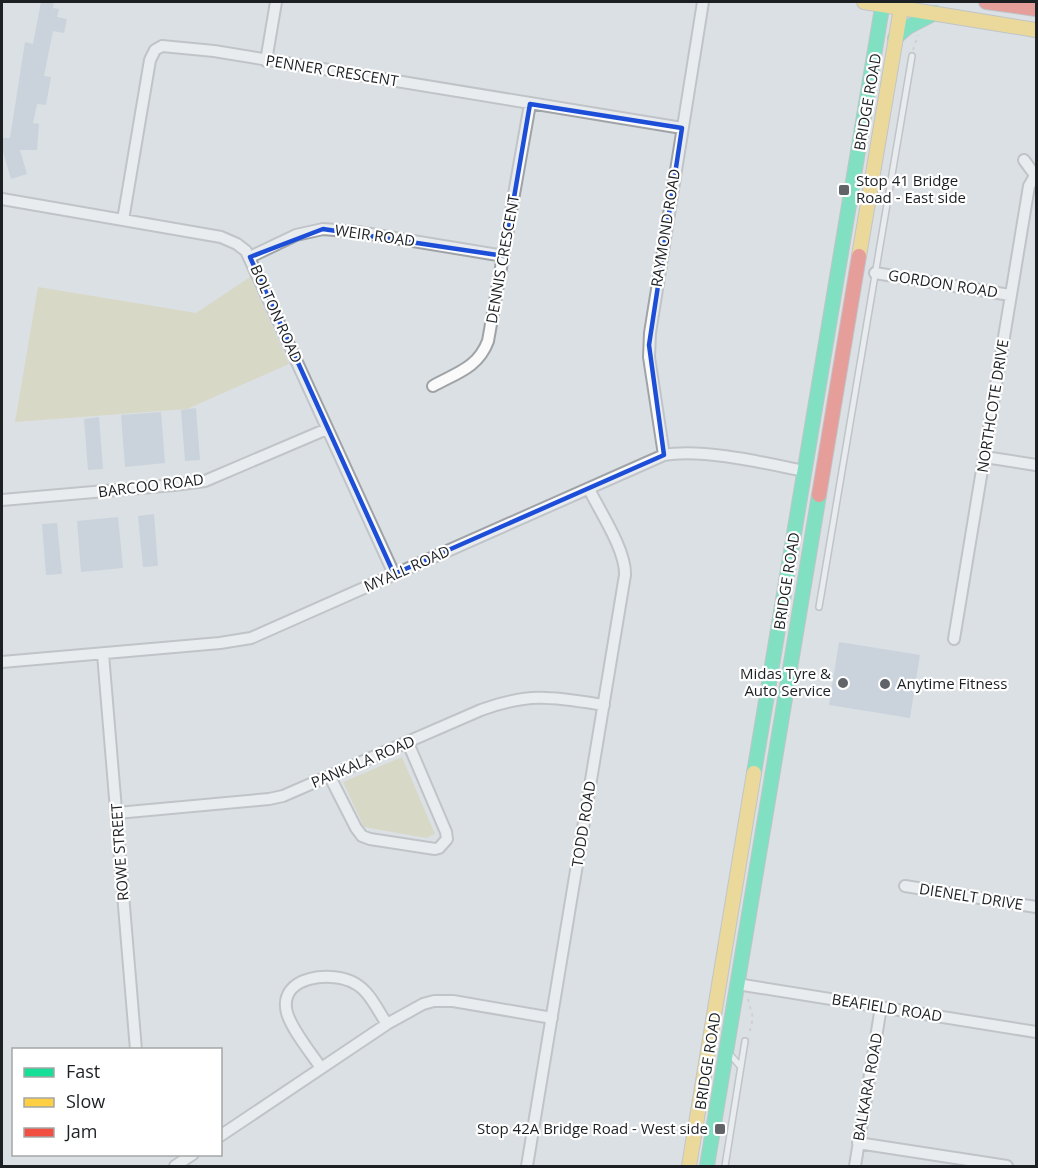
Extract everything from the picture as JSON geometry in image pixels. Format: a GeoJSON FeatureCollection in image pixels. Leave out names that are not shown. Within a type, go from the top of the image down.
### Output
{"type":"FeatureCollection","features":[{"type":"Feature","properties":{"kind":"main road"},"geometry":{"type":"LineString","coordinates":[[864,2],[901,5],[1031,29]]}},
{"type":"Feature","properties":{"kind":"main road"},"geometry":{"type":"LineString","coordinates":[[986,2],[1032,6]]}},
{"type":"Feature","properties":{"kind":"main road","name":"BRIDGE ROAD"},"geometry":{"type":"LineString","coordinates":[[689,1167],[882,3]]}},
{"type":"Feature","properties":{"kind":"main road","name":"BRIDGE ROAD"},"geometry":{"type":"LineString","coordinates":[[707,1167],[901,5]]}},
{"type":"Feature","properties":{"kind":"main road"},"geometry":{"type":"LineString","coordinates":[[895,38],[908,27],[935,13]]}},
{"type":"Feature","properties":{"kind":"main road"},"geometry":{"type":"LineString","coordinates":[[804,471],[822,473]]}},
{"type":"Feature","properties":{"kind":"main road"},"geometry":{"type":"LineString","coordinates":[[719,981],[737,984]]}},
{"type":"Feature","properties":{"kind":"street"},"geometry":{"type":"LineString","coordinates":[[266,61],[276,2]]}},
{"type":"Feature","properties":{"kind":"street","name":"RAYMOND ROAD"},"geometry":{"type":"LineString","coordinates":[[664,455],[649,345],[703,2]]}},
{"type":"Feature","properties":{"kind":"street","name":"PENNER CRESCENT"},"geometry":{"type":"LineString","coordinates":[[123,220],[150,60],[155,50],[162,46],[171,45],[682,128]]}},
{"type":"Feature","properties":{"kind":"street","name":"DENNIS CRESCENT"},"geometry":{"type":"LineString","coordinates":[[433,386],[472,366],[482,354],[491,331],[530,104]]}},
{"type":"Feature","properties":{"kind":"street","name":"NORTHCOTE DRIVE"},"geometry":{"type":"LineString","coordinates":[[954,639],[1029,186],[1036,175],[1024,160]]}},
{"type":"Feature","properties":{"kind":"street","name":"BOLTON ROAD"},"geometry":{"type":"LineString","coordinates":[[2,199],[221,237],[242,246],[250,256],[394,574]]}},
{"type":"Feature","properties":{"kind":"street","name":"WEIR ROAD"},"geometry":{"type":"LineString","coordinates":[[250,256],[296,236],[323,229],[358,232],[504,256]]}},
{"type":"Feature","properties":{"kind":"street","name":"GORDON ROAD"},"geometry":{"type":"LineString","coordinates":[[875,273],[1010,295]]}},
{"type":"Feature","properties":{"kind":"street","name":"BARCOO ROAD"},"geometry":{"type":"LineString","coordinates":[[2,500],[197,483],[226,474],[327,429]]}},
{"type":"Feature","properties":{"kind":"street","name":"MYALL ROAD"},"geometry":{"type":"LineString","coordinates":[[2,662],[220,643],[251,638],[664,455],[696,454],[804,471]]}},
{"type":"Feature","properties":{"kind":"street"},"geometry":{"type":"LineString","coordinates":[[985,457],[1036,465]]}},
{"type":"Feature","properties":{"kind":"street","name":"TODD ROAD"},"geometry":{"type":"LineString","coordinates":[[527,1167],[618,628],[625,570],[614,540],[589,489]]}},
{"type":"Feature","properties":{"kind":"street","name":"ROWE STREET"},"geometry":{"type":"LineString","coordinates":[[103,654],[136,1048]]}},
{"type":"Feature","properties":{"kind":"street","name":"PANKALA ROAD"},"geometry":{"type":"LineString","coordinates":[[117,813],[269,799],[291,793],[481,710],[518,699],[551,697],[604,705]]}},
{"type":"Feature","properties":{"kind":"street"},"geometry":{"type":"LineString","coordinates":[[330,777],[362,836],[398,844],[439,848],[447,839],[446,832],[408,743]]}},
{"type":"Feature","properties":{"kind":"street","name":"DIENELT DRIVE"},"geometry":{"type":"LineString","coordinates":[[905,886],[1036,908]]}},
{"type":"Feature","properties":{"kind":"street"},"geometry":{"type":"LineString","coordinates":[[321,1068],[290,1019],[287,1010],[289,994],[299,982],[322,977],[342,978],[354,983],[364,990],[387,1024]]}},
{"type":"Feature","properties":{"kind":"street","name":"BEAFIELD ROAD"},"geometry":{"type":"LineString","coordinates":[[737,984],[1036,1032]]}},
{"type":"Feature","properties":{"kind":"street"},"geometry":{"type":"LineString","coordinates":[[222,1135],[387,1024],[423,1004],[442,1001],[552,1018]]}},
{"type":"Feature","properties":{"kind":"street","name":"BALKARA ROAD"},"geometry":{"type":"LineString","coordinates":[[855,1167],[881,1007]]}},
{"type":"Feature","properties":{"kind":"street"},"geometry":{"type":"LineString","coordinates":[[858,1143],[1007,1167]]}},
{"type":"Feature","properties":{"kind":"lane"},"geometry":{"type":"LineString","coordinates":[[1031,29],[1032,6]]}},
{"type":"Feature","properties":{"kind":"lane"},"geometry":{"type":"LineString","coordinates":[[819,607],[912,56]]}},
{"type":"Feature","properties":{"kind":"lane"},"geometry":{"type":"LineString","coordinates":[[725,1167],[740,1066],[747,1039]]}},
{"type":"Feature","properties":{"kind":"lane"},"geometry":{"type":"LineString","coordinates":[[726,1050],[740,1066]]}},
{"type":"Feature","properties":{"kind":"path"},"geometry":{"type":"LineString","coordinates":[[912,56],[918,32]]}},
{"type":"Feature","properties":{"kind":"path"},"geometry":{"type":"LineString","coordinates":[[747,997],[753,1018],[747,1039]]}},
{"type":"Feature","properties":{"kind":"highlighted area"},"geometry":{"type":"Polygon","coordinates":[[[530,104],[682,128],[649,345],[664,455],[394,574],[250,257],[323,229],[504,256],[530,104]]]}},
{"type":"Feature","properties":{"kind":"shaded area"},"geometry":{"type":"Polygon","coordinates":[[[250,277],[289,364],[187,409],[15,422],[38,287],[196,313],[250,277]]]}},
{"type":"Feature","properties":{"kind":"shaded area"},"geometry":{"type":"Polygon","coordinates":[[[402,757],[435,834],[426,838],[364,827],[343,782],[402,757]]]}},
{"type":"Feature","properties":{"kind":"building"},"geometry":{"type":"Polygon","coordinates":[[[41,2],[54,2],[53,8],[59,9],[57,17],[67,19],[64,33],[53,31],[44,76],[51,77],[46,105],[37,104],[33,123],[39,124],[37,150],[20,150],[27,174],[11,179],[2,148],[2,138],[10,138],[25,42],[33,44],[41,2]]]}},
{"type":"Feature","properties":{"kind":"building"},"geometry":{"type":"Polygon","coordinates":[[[196,408],[200,460],[185,461],[181,410],[196,408]]]}},
{"type":"Feature","properties":{"kind":"building"},"geometry":{"type":"Polygon","coordinates":[[[161,412],[165,463],[125,467],[121,415],[161,412]]]}},
{"type":"Feature","properties":{"kind":"building"},"geometry":{"type":"Polygon","coordinates":[[[99,417],[103,469],[88,470],[84,419],[99,417]]]}},
{"type":"Feature","properties":{"kind":"building"},"geometry":{"type":"Polygon","coordinates":[[[154,514],[158,566],[143,567],[138,516],[154,514]]]}},
{"type":"Feature","properties":{"kind":"building"},"geometry":{"type":"Polygon","coordinates":[[[118,517],[123,568],[81,572],[77,521],[118,517]]]}},
{"type":"Feature","properties":{"kind":"building"},"geometry":{"type":"Polygon","coordinates":[[[57,523],[62,574],[46,575],[42,524],[57,523]]]}},
{"type":"Feature","properties":{"kind":"building","name":"Anytime Fitness"},"geometry":{"type":"Polygon","coordinates":[[[839,642],[920,655],[910,718],[829,705],[839,642]]]}},
{"type":"Feature","properties":{"kind":"traffic: fast"},"geometry":{"type":"LineString","coordinates":[[754,773],[883,2]]}},
{"type":"Feature","properties":{"kind":"traffic: fast"},"geometry":{"type":"LineString","coordinates":[[895,38],[908,27],[935,13]]}},
{"type":"Feature","properties":{"kind":"traffic: fast"},"geometry":{"type":"LineString","coordinates":[[707,1166],[819,495]]}},
{"type":"Feature","properties":{"kind":"traffic: slow"},"geometry":{"type":"LineString","coordinates":[[864,2],[1036,30]]}},
{"type":"Feature","properties":{"kind":"traffic: slow"},"geometry":{"type":"LineString","coordinates":[[859,256],[902,2]]}},
{"type":"Feature","properties":{"kind":"traffic: slow"},"geometry":{"type":"LineString","coordinates":[[689,1166],[754,773]]}},
{"type":"Feature","properties":{"kind":"traffic: jam"},"geometry":{"type":"LineString","coordinates":[[986,2],[1036,9]]}},
{"type":"Feature","properties":{"kind":"traffic: jam"},"geometry":{"type":"LineString","coordinates":[[819,495],[859,256]]}},
{"type":"Feature","properties":{"kind":"place","name":"Stop 41 Bridge Road - East side"},"geometry":{"type":"Point","coordinates":[844,190]}},
{"type":"Feature","properties":{"kind":"place","name":"Midas Tyre & Auto Service"},"geometry":{"type":"Point","coordinates":[843,683]}},
{"type":"Feature","properties":{"kind":"place","name":"Anytime Fitness"},"geometry":{"type":"Point","coordinates":[885,684]}},
{"type":"Feature","properties":{"kind":"place","name":"Stop 42A Bridge Road - West side"},"geometry":{"type":"Point","coordinates":[720,1129]}}]}
